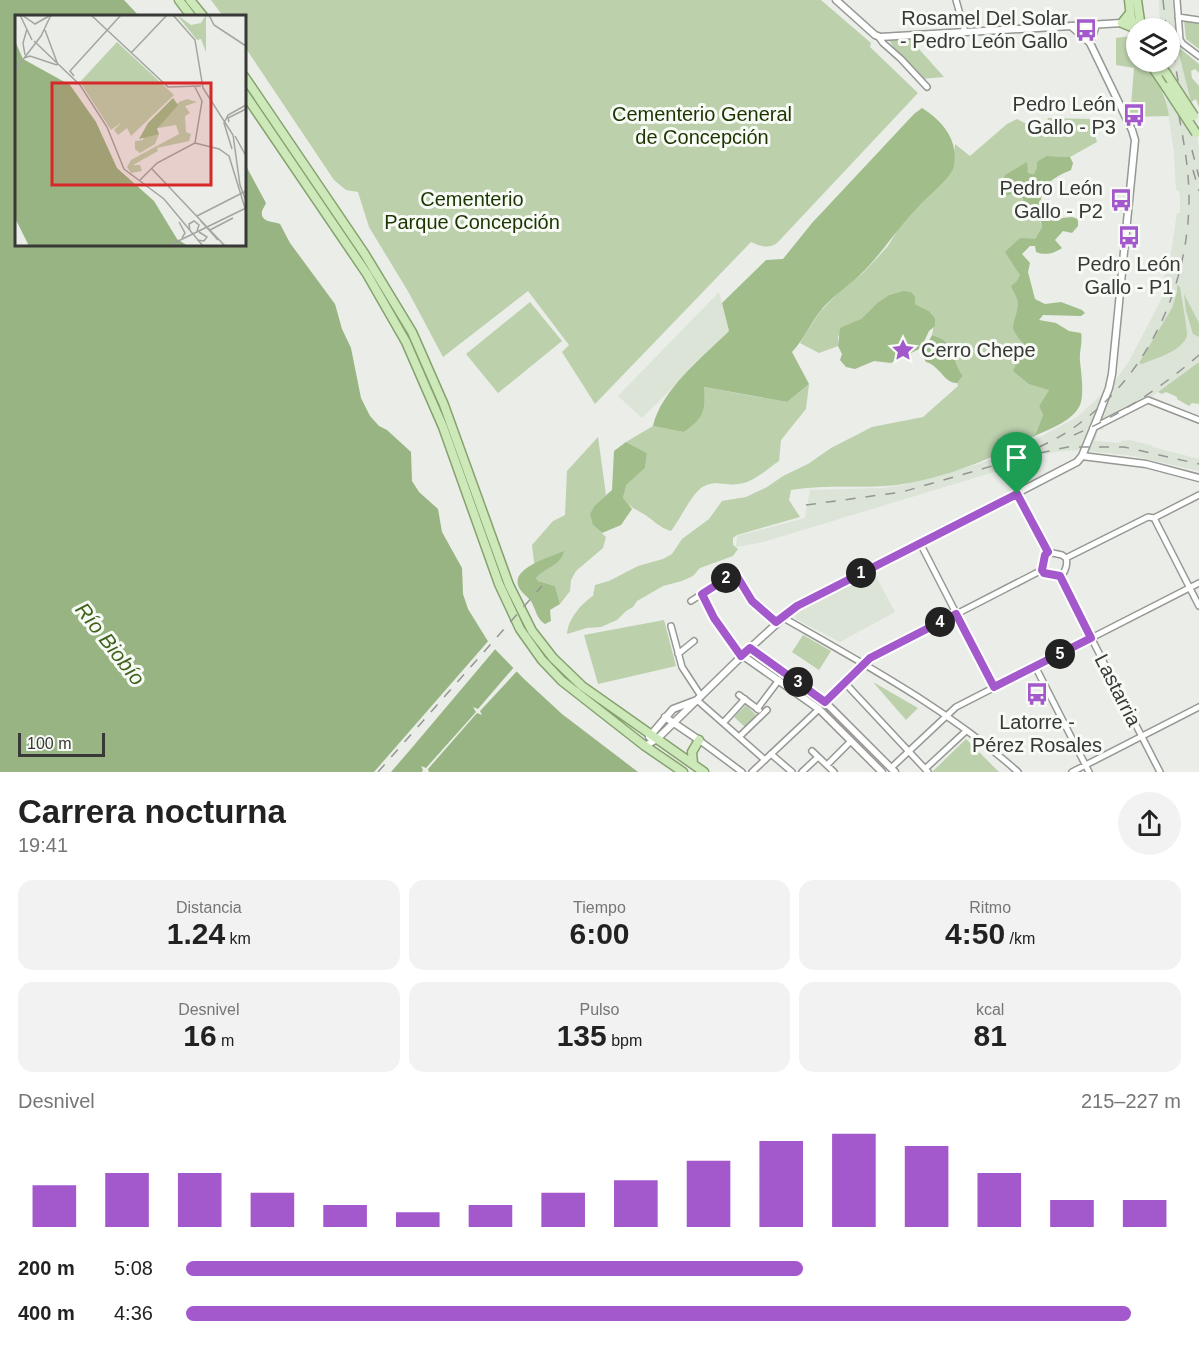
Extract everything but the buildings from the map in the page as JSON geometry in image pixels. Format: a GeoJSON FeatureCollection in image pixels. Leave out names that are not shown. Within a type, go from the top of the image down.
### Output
{"type":"FeatureCollection","features":[{"type":"Feature","properties":{"kind":"main road"},"geometry":{"type":"LineString","coordinates":[[179,0],[190,15]]}},
{"type":"Feature","properties":{"kind":"main road"},"geometry":{"type":"LineString","coordinates":[[1129,0],[1133,18]]}},
{"type":"Feature","properties":{"kind":"main road"},"geometry":{"type":"LineString","coordinates":[[1137,0],[1138,18]]}},
{"type":"Feature","properties":{"kind":"main road"},"geometry":{"type":"LineString","coordinates":[[193,2],[202,15]]}},
{"type":"Feature","properties":{"kind":"main road"},"geometry":{"type":"LineString","coordinates":[[1126,24],[1122,23],[1130,13]]}},
{"type":"Feature","properties":{"kind":"main road"},"geometry":{"type":"LineString","coordinates":[[1156,72],[1198,135]]}},
{"type":"Feature","properties":{"kind":"main road"},"geometry":{"type":"LineString","coordinates":[[1165,72],[1197,120]]}},
{"type":"Feature","properties":{"kind":"main road"},"geometry":{"type":"LineString","coordinates":[[246,79],[376,271],[412,332],[446,410],[509,585],[532,631],[553,658],[582,686],[704,772]]}},
{"type":"Feature","properties":{"kind":"main road"},"geometry":{"type":"LineString","coordinates":[[246,96],[367,274],[406,342],[443,427],[499,584],[520,629],[542,660],[562,681],[645,746],[683,772]]}},
{"type":"Feature","properties":{"kind":"main road"},"geometry":{"type":"LineString","coordinates":[[693,764],[692,752],[699,740]]}},
{"type":"Feature","properties":{"kind":"street"},"geometry":{"type":"LineString","coordinates":[[836,0],[878,36],[883,44],[901,59],[927,87]]}},
{"type":"Feature","properties":{"kind":"street"},"geometry":{"type":"LineString","coordinates":[[956,0],[965,32]]}},
{"type":"Feature","properties":{"kind":"street"},"geometry":{"type":"LineString","coordinates":[[1177,0],[1180,40],[1199,56]]}},
{"type":"Feature","properties":{"kind":"street"},"geometry":{"type":"LineString","coordinates":[[1178,17],[1199,20]]}},
{"type":"Feature","properties":{"kind":"street"},"geometry":{"type":"LineString","coordinates":[[878,36],[1122,23]]}},
{"type":"Feature","properties":{"kind":"street"},"geometry":{"type":"LineString","coordinates":[[1090,43],[1096,25]]}},
{"type":"Feature","properties":{"kind":"street"},"geometry":{"type":"LineString","coordinates":[[653,737],[674,722],[776,622],[797,606],[1017,494],[1074,463],[1082,456],[1109,388],[1112,374],[1135,141],[1132,130],[1090,43],[1071,26]]}},
{"type":"Feature","properties":{"kind":"street"},"geometry":{"type":"LineString","coordinates":[[1093,428],[1148,399],[1199,420]]}},
{"type":"Feature","properties":{"kind":"street"},"geometry":{"type":"LineString","coordinates":[[1082,456],[1146,464],[1199,478]]}},
{"type":"Feature","properties":{"kind":"street"},"geometry":{"type":"LineString","coordinates":[[1017,494],[1048,552],[1066,558]]}},
{"type":"Feature","properties":{"kind":"street"},"geometry":{"type":"LineString","coordinates":[[1066,558],[1148,517],[1154,518],[1199,495]]}},
{"type":"Feature","properties":{"kind":"street"},"geometry":{"type":"LineString","coordinates":[[1154,518],[1199,606]]}},
{"type":"Feature","properties":{"kind":"street"},"geometry":{"type":"LineString","coordinates":[[920,543],[994,687]]}},
{"type":"Feature","properties":{"kind":"street"},"geometry":{"type":"LineString","coordinates":[[1042,570],[1045,555],[1048,552]]}},
{"type":"Feature","properties":{"kind":"street"},"geometry":{"type":"LineString","coordinates":[[1042,570],[1044,573],[1060,576],[1063,574],[1066,558]]}},
{"type":"Feature","properties":{"kind":"street"},"geometry":{"type":"LineString","coordinates":[[825,702],[875,656],[1042,570]]}},
{"type":"Feature","properties":{"kind":"street"},"geometry":{"type":"LineString","coordinates":[[691,601],[735,573],[752,601],[776,622]]}},
{"type":"Feature","properties":{"kind":"street","name":"Lastarria"},"geometry":{"type":"LineString","coordinates":[[1060,576],[1160,772]]}},
{"type":"Feature","properties":{"kind":"street"},"geometry":{"type":"LineString","coordinates":[[750,648],[825,702],[893,770],[945,715],[956,707],[1199,583]]}},
{"type":"Feature","properties":{"kind":"street"},"geometry":{"type":"LineString","coordinates":[[702,594],[714,618],[742,656],[819,709],[882,772]]}},
{"type":"Feature","properties":{"kind":"street"},"geometry":{"type":"LineString","coordinates":[[782,617],[864,664],[945,715],[1018,772]]}},
{"type":"Feature","properties":{"kind":"street"},"geometry":{"type":"LineString","coordinates":[[671,626],[678,654],[699,698],[765,760]]}},
{"type":"Feature","properties":{"kind":"street"},"geometry":{"type":"LineString","coordinates":[[678,654],[694,641]]}},
{"type":"Feature","properties":{"kind":"street"},"geometry":{"type":"LineString","coordinates":[[1035,666],[1089,772]]}},
{"type":"Feature","properties":{"kind":"street"},"geometry":{"type":"LineString","coordinates":[[757,709],[779,680]]}},
{"type":"Feature","properties":{"kind":"street"},"geometry":{"type":"LineString","coordinates":[[845,683],[926,770],[966,731]]}},
{"type":"Feature","properties":{"kind":"street"},"geometry":{"type":"LineString","coordinates":[[739,695],[757,709],[765,712],[739,737]]}},
{"type":"Feature","properties":{"kind":"street"},"geometry":{"type":"LineString","coordinates":[[645,746],[665,717],[678,707],[699,698]]}},
{"type":"Feature","properties":{"kind":"street"},"geometry":{"type":"LineString","coordinates":[[723,723],[745,699]]}},
{"type":"Feature","properties":{"kind":"street"},"geometry":{"type":"LineString","coordinates":[[1072,772],[1199,707]]}},
{"type":"Feature","properties":{"kind":"street"},"geometry":{"type":"LineString","coordinates":[[752,772],[819,709]]}},
{"type":"Feature","properties":{"kind":"street"},"geometry":{"type":"LineString","coordinates":[[665,717],[742,772]]}},
{"type":"Feature","properties":{"kind":"street"},"geometry":{"type":"LineString","coordinates":[[827,765],[851,741]]}},
{"type":"Feature","properties":{"kind":"street"},"geometry":{"type":"LineString","coordinates":[[812,751],[834,772]]}},
{"type":"Feature","properties":{"kind":"street"},"geometry":{"type":"LineString","coordinates":[[771,753],[792,772]]}},
{"type":"Feature","properties":{"kind":"street"},"geometry":{"type":"LineString","coordinates":[[802,772],[818,757]]}},
{"type":"Feature","properties":{"kind":"shaded area"},"geometry":{"type":"Polygon","coordinates":[[[1159,0],[1172,0],[1174,18],[1160,18],[1159,0]]]}},
{"type":"Feature","properties":{"kind":"shaded area"},"geometry":{"type":"Polygon","coordinates":[[[1180,58],[1199,147],[1199,362],[1151,397],[1127,409],[1121,417],[1105,423],[1103,430],[1098,430],[1095,441],[1120,443],[1129,440],[1151,445],[1199,459],[1199,471],[1134,456],[1079,450],[1056,452],[1040,455],[1034,460],[763,542],[736,547],[737,536],[805,518],[810,490],[883,488],[903,485],[979,464],[1024,446],[1077,417],[1110,387],[1128,363],[1166,286],[1162,284],[1170,260],[1177,213],[1180,213],[1180,196],[1179,191],[1176,190],[1174,152],[1166,99],[1165,72],[1180,72],[1180,58]]]}},
{"type":"Feature","properties":{"kind":"shaded area"},"geometry":{"type":"Polygon","coordinates":[[[922,108],[943,126],[948,134],[954,150],[953,169],[865,270],[823,308],[792,352],[809,384],[787,402],[704,387],[704,408],[691,427],[684,432],[653,426],[657,413],[674,387],[729,331],[722,303],[766,260],[783,259],[812,223],[922,108]]]}},
{"type":"Feature","properties":{"kind":"shaded area"},"geometry":{"type":"Polygon","coordinates":[[[1046,156],[1070,157],[1073,163],[1071,170],[1047,185],[1041,200],[1047,202],[1052,219],[1072,217],[1078,219],[1078,226],[1072,233],[1063,231],[1055,240],[1062,248],[1056,251],[1046,254],[1039,253],[1036,252],[1035,246],[1030,246],[1022,254],[1030,263],[1028,272],[1035,299],[1045,304],[1061,302],[1085,313],[1081,316],[1043,315],[1039,320],[1056,323],[1069,331],[1081,333],[1082,391],[1081,403],[1070,417],[1032,437],[1043,415],[1039,406],[1049,390],[1029,384],[1013,371],[1017,362],[1017,352],[1024,344],[1013,329],[1018,304],[1011,286],[1020,275],[1005,252],[1020,238],[1035,239],[1042,227],[1039,219],[1030,214],[1022,197],[1026,189],[1025,185],[1019,185],[1012,194],[1007,195],[1002,187],[1005,175],[1027,162],[1028,173],[1034,174],[1037,162],[1046,156]]]}},
{"type":"Feature","properties":{"kind":"shaded area"},"geometry":{"type":"Polygon","coordinates":[[[903,291],[911,292],[915,297],[915,304],[929,311],[935,318],[935,326],[929,331],[921,348],[891,363],[874,361],[855,369],[846,367],[840,360],[842,354],[838,346],[840,328],[861,319],[878,302],[889,295],[903,291]]]}},
{"type":"Feature","properties":{"kind":"shaded area"},"geometry":{"type":"Polygon","coordinates":[[[719,292],[729,331],[642,418],[618,396],[719,292]]]}},
{"type":"Feature","properties":{"kind":"shaded area"},"geometry":{"type":"Polygon","coordinates":[[[932,335],[946,342],[952,351],[963,376],[957,383],[949,381],[935,367],[926,362],[922,355],[932,335]]]}},
{"type":"Feature","properties":{"kind":"shaded area"},"geometry":{"type":"Polygon","coordinates":[[[626,442],[647,453],[645,468],[626,485],[623,498],[632,509],[621,525],[602,533],[593,525],[590,514],[595,505],[612,490],[614,451],[626,442]]]}},
{"type":"Feature","properties":{"kind":"shaded area"},"geometry":{"type":"Polygon","coordinates":[[[564,551],[556,563],[536,578],[538,581],[555,586],[560,604],[550,610],[551,621],[545,624],[530,600],[520,590],[518,579],[527,568],[564,551]]]}},
{"type":"Feature","properties":{"kind":"shaded area"},"geometry":{"type":"Polygon","coordinates":[[[873,571],[895,612],[840,642],[796,619],[793,613],[873,571]]]}},
{"type":"Feature","properties":{"kind":"green space"},"geometry":{"type":"Polygon","coordinates":[[[211,0],[821,0],[871,43],[870,47],[918,93],[778,242],[768,247],[751,242],[595,404],[562,352],[569,345],[528,291],[443,357],[409,293],[369,227],[358,192],[346,190],[334,180],[246,48],[246,15],[222,15],[211,0]]]}},
{"type":"Feature","properties":{"kind":"green space"},"geometry":{"type":"Polygon","coordinates":[[[1184,20],[1199,22],[1199,49],[1186,39],[1184,20]]]}},
{"type":"Feature","properties":{"kind":"green space"},"geometry":{"type":"Polygon","coordinates":[[[1126,37],[1126,67],[1116,65],[1116,38],[1126,37]]]}},
{"type":"Feature","properties":{"kind":"green space"},"geometry":{"type":"Polygon","coordinates":[[[910,39],[944,77],[921,79],[901,59],[889,40],[910,39]]]}},
{"type":"Feature","properties":{"kind":"green space"},"geometry":{"type":"Polygon","coordinates":[[[1180,48],[1199,64],[1199,73],[1195,69],[1191,71],[1192,78],[1199,86],[1199,107],[1196,99],[1191,102],[1180,58],[1180,48]]]}},
{"type":"Feature","properties":{"kind":"green space"},"geometry":{"type":"Polygon","coordinates":[[[1134,72],[1151,72],[1166,101],[1169,116],[1130,117],[1125,106],[1131,106],[1134,72]]]}},
{"type":"Feature","properties":{"kind":"green space"},"geometry":{"type":"Polygon","coordinates":[[[1048,118],[1090,119],[1097,142],[1070,157],[1045,156],[1034,174],[1028,173],[1026,163],[1002,181],[1004,193],[1012,194],[1019,185],[1025,184],[1042,227],[1035,239],[1020,239],[1012,246],[1020,275],[1015,285],[1019,303],[1013,324],[1024,344],[1017,352],[1017,362],[1049,390],[1039,406],[1043,415],[1036,433],[1017,445],[984,460],[932,478],[897,485],[791,490],[789,500],[800,517],[737,535],[733,538],[733,545],[738,549],[733,556],[700,568],[693,576],[682,581],[663,586],[637,601],[617,620],[601,627],[587,628],[567,634],[576,612],[593,596],[595,585],[672,554],[682,539],[709,519],[722,501],[746,497],[767,487],[831,448],[872,427],[923,417],[958,386],[957,383],[963,376],[952,351],[946,342],[932,335],[935,318],[929,311],[915,304],[903,291],[889,295],[878,302],[861,319],[838,336],[838,346],[819,353],[800,343],[819,313],[836,295],[863,273],[888,246],[901,224],[952,171],[955,144],[970,156],[1007,124],[1017,119],[1044,133],[1048,118]]]}},
{"type":"Feature","properties":{"kind":"green space"},"geometry":{"type":"Polygon","coordinates":[[[1177,285],[1180,287],[1187,336],[1184,342],[1174,350],[1161,357],[1139,363],[1172,308],[1177,285]]]}},
{"type":"Feature","properties":{"kind":"green space"},"geometry":{"type":"Polygon","coordinates":[[[1184,294],[1199,323],[1199,337],[1193,334],[1184,294]]]}},
{"type":"Feature","properties":{"kind":"green space"},"geometry":{"type":"Polygon","coordinates":[[[530,302],[562,341],[498,393],[466,354],[530,302]]]}},
{"type":"Feature","properties":{"kind":"green space"},"geometry":{"type":"Polygon","coordinates":[[[1199,362],[1199,404],[1192,403],[1189,406],[1166,392],[1162,394],[1158,392],[1199,362]]]}},
{"type":"Feature","properties":{"kind":"green space"},"geometry":{"type":"Polygon","coordinates":[[[809,384],[806,409],[781,440],[779,461],[744,483],[715,483],[701,488],[671,531],[632,507],[623,498],[625,485],[645,468],[647,453],[626,442],[653,426],[685,432],[703,387],[787,402],[809,384]]]}},
{"type":"Feature","properties":{"kind":"green space"},"geometry":{"type":"Polygon","coordinates":[[[598,437],[606,495],[595,505],[593,525],[606,537],[603,548],[576,571],[571,580],[570,591],[560,604],[555,586],[538,581],[536,578],[532,545],[553,521],[565,515],[567,471],[598,437]]]}},
{"type":"Feature","properties":{"kind":"green space"},"geometry":{"type":"Polygon","coordinates":[[[664,620],[676,666],[598,684],[584,635],[664,620]]]}},
{"type":"Feature","properties":{"kind":"green space"},"geometry":{"type":"Polygon","coordinates":[[[803,635],[831,651],[819,670],[792,652],[803,635]]]}},
{"type":"Feature","properties":{"kind":"green space"},"geometry":{"type":"Polygon","coordinates":[[[873,682],[918,708],[906,720],[873,682]]]}},
{"type":"Feature","properties":{"kind":"green space"},"geometry":{"type":"Polygon","coordinates":[[[746,705],[756,715],[745,727],[734,717],[746,705]]]}},
{"type":"Feature","properties":{"kind":"green space"},"geometry":{"type":"Polygon","coordinates":[[[966,739],[999,772],[932,772],[966,739]]]}},
{"type":"Feature","properties":{"kind":"water","name":"Río Biobío"},"geometry":{"type":"Polygon","coordinates":[[[0,0],[124,0],[138,15],[15,15],[15,246],[246,246],[246,166],[266,203],[262,211],[263,218],[280,224],[290,243],[335,304],[342,329],[351,348],[361,398],[370,416],[411,452],[412,481],[419,492],[438,509],[442,532],[462,568],[463,594],[468,609],[489,643],[562,714],[638,772],[0,772],[0,0]]]}},
{"type":"Feature","properties":{"kind":"pier"},"geometry":{"type":"Polygon","coordinates":[[[490,639],[497,647],[391,772],[374,772],[490,639]]]}},
{"type":"Feature","properties":{"kind":"pier"},"geometry":{"type":"Polygon","coordinates":[[[515,666],[518,670],[480,711],[482,715],[477,713],[428,769],[429,772],[422,772],[421,766],[426,768],[476,712],[473,707],[478,709],[515,666]]]}},
{"type":"Feature","properties":{"kind":"railway"},"geometry":{"type":"LineString","coordinates":[[1163,0],[1165,18]]}},
{"type":"Feature","properties":{"kind":"railway"},"geometry":{"type":"LineString","coordinates":[[1177,72],[1185,124]]}},
{"type":"Feature","properties":{"kind":"railway"},"geometry":{"type":"LineString","coordinates":[[1021,456],[1066,433],[1105,402],[1127,378],[1161,323],[1182,262],[1187,230],[1188,177],[1179,116]]}},
{"type":"Feature","properties":{"kind":"railway"},"geometry":{"type":"LineString","coordinates":[[1192,150],[1199,177]]}},
{"type":"Feature","properties":{"kind":"railway"},"geometry":{"type":"LineString","coordinates":[[1193,170],[1199,191]]}},
{"type":"Feature","properties":{"kind":"railway"},"geometry":{"type":"LineString","coordinates":[[1074,435],[1140,400],[1199,355]]}},
{"type":"Feature","properties":{"kind":"railway"},"geometry":{"type":"LineString","coordinates":[[806,505],[902,492],[1030,455],[1068,447],[1124,447],[1199,464]]}},
{"type":"Feature","properties":{"kind":"railway"},"geometry":{"type":"LineString","coordinates":[[378,772],[542,586]]}},
{"type":"Feature","properties":{"kind":"place","name":"Rosamel Del Solar - Pedro León Gallo"},"geometry":{"type":"Point","coordinates":[1086,30]}},
{"type":"Feature","properties":{"kind":"place","name":"Pedro León Gallo - P3"},"geometry":{"type":"Point","coordinates":[1134,115]}},
{"type":"Feature","properties":{"kind":"place","name":"Pedro León Gallo - P2"},"geometry":{"type":"Point","coordinates":[1121,200]}},
{"type":"Feature","properties":{"kind":"place","name":"Pedro León Gallo - P1"},"geometry":{"type":"Point","coordinates":[1129,237]}},
{"type":"Feature","properties":{"kind":"place","name":"Cerro Chepe"},"geometry":{"type":"Point","coordinates":[903,350]}},
{"type":"Feature","properties":{"kind":"place","name":"Latorre - Pérez Rosales"},"geometry":{"type":"Point","coordinates":[1037,694]}},
{"type":"Feature","properties":{"kind":"route"},"geometry":{"type":"LineString","coordinates":[[1017,494],[1048,552],[1045,555],[1042,570],[1056,577],[1060,576],[1091,638],[994,687],[956,614],[870,658],[825,702],[750,648],[741,656],[714,618],[702,594],[736,573],[752,601],[776,622],[797,606],[1017,494]]}},
{"type":"Feature","properties":{"kind":"park label","name":"Cementerio General de Concepción"},"geometry":{"type":"Point","coordinates":[702,126]}},
{"type":"Feature","properties":{"kind":"park label","name":"Cementerio Parque Concepción"},"geometry":{"type":"Point","coordinates":[472,210]}}]}
